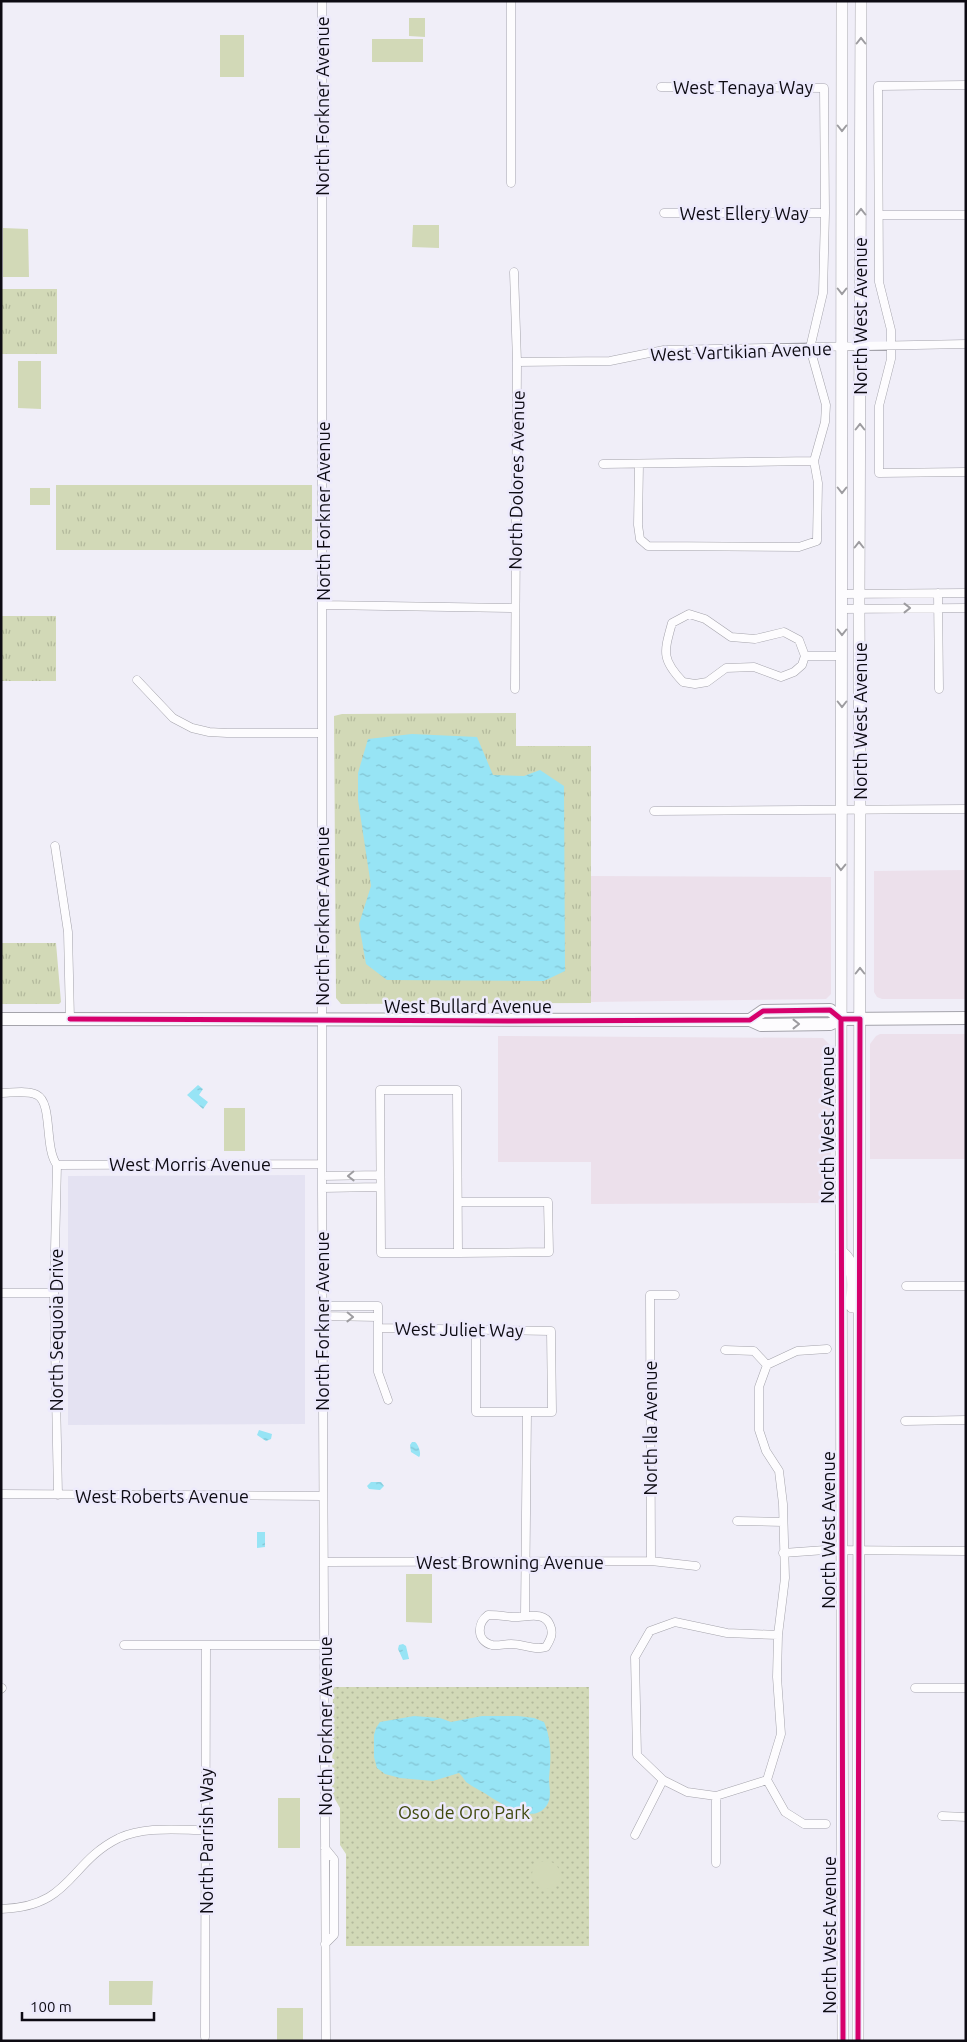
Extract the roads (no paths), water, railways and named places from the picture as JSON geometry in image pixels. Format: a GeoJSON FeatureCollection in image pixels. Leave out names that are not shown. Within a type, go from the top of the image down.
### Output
{"type":"FeatureCollection","features":[{"type":"Feature","properties":{"kind":"main road","name":"North West Avenue"},"geometry":{"type":"LineString","coordinates":[[842,1],[841,1252],[843,2041]]}},
{"type":"Feature","properties":{"kind":"main road","name":"North West Avenue"},"geometry":{"type":"LineString","coordinates":[[858,2041],[861,1]]}},
{"type":"Feature","properties":{"kind":"main road","name":"West Bullard Avenue"},"geometry":{"type":"LineString","coordinates":[[1,1019],[750,1020],[762,1011],[830,1010],[841,1019],[966,1018]]}},
{"type":"Feature","properties":{"kind":"main road"},"geometry":{"type":"LineString","coordinates":[[841,1252],[846,1254],[851,1265],[853,1373],[859,1411]]}},
{"type":"Feature","properties":{"kind":"street","name":"North Forkner Avenue"},"geometry":{"type":"LineString","coordinates":[[322,1],[322,561],[324,605],[322,733],[322,1316],[326,2041]]}},
{"type":"Feature","properties":{"kind":"street"},"geometry":{"type":"LineString","coordinates":[[511,1],[511,184]]}},
{"type":"Feature","properties":{"kind":"street"},"geometry":{"type":"LineString","coordinates":[[966,85],[878,86],[880,282],[891,330],[891,359],[879,406],[878,473],[966,472]]}},
{"type":"Feature","properties":{"kind":"street","name":"West Tenaya Way"},"geometry":{"type":"LineString","coordinates":[[661,87],[824,88]]}},
{"type":"Feature","properties":{"kind":"street","name":"North West Avenue"},"geometry":{"type":"LineString","coordinates":[[639,464],[638,526],[640,539],[648,546],[799,547],[817,541],[818,483],[814,461],[825,422],[826,405],[810,348],[823,293],[825,213],[824,88]]}},
{"type":"Feature","properties":{"kind":"street","name":"West Ellery Way"},"geometry":{"type":"LineString","coordinates":[[664,213],[825,213]]}},
{"type":"Feature","properties":{"kind":"street"},"geometry":{"type":"LineString","coordinates":[[879,215],[966,215]]}},
{"type":"Feature","properties":{"kind":"street","name":"North Dolores Avenue"},"geometry":{"type":"LineString","coordinates":[[514,272],[517,362],[515,689]]}},
{"type":"Feature","properties":{"kind":"street","name":"West Vartikian Avenue"},"geometry":{"type":"LineString","coordinates":[[517,362],[610,361],[664,350],[966,344]]}},
{"type":"Feature","properties":{"kind":"street"},"geometry":{"type":"LineString","coordinates":[[603,464],[814,461]]}},
{"type":"Feature","properties":{"kind":"street"},"geometry":{"type":"LineString","coordinates":[[938,593],[939,689]]}},
{"type":"Feature","properties":{"kind":"street"},"geometry":{"type":"LineString","coordinates":[[842,594],[966,593]]}},
{"type":"Feature","properties":{"kind":"street"},"geometry":{"type":"LineString","coordinates":[[324,605],[515,608]]}},
{"type":"Feature","properties":{"kind":"street"},"geometry":{"type":"LineString","coordinates":[[842,609],[966,608]]}},
{"type":"Feature","properties":{"kind":"street"},"geometry":{"type":"LineString","coordinates":[[689,614],[705,619],[731,637],[755,639],[784,632],[799,640],[805,656],[802,665],[794,672],[781,677],[754,668],[726,668],[707,682],[696,684],[683,682],[674,674],[666,662],[666,645],[672,623],[689,614]]}},
{"type":"Feature","properties":{"kind":"street"},"geometry":{"type":"LineString","coordinates":[[805,656],[842,656]]}},
{"type":"Feature","properties":{"kind":"street"},"geometry":{"type":"LineString","coordinates":[[137,680],[173,718],[192,728],[209,732],[227,733],[322,733]]}},
{"type":"Feature","properties":{"kind":"street"},"geometry":{"type":"LineString","coordinates":[[654,811],[966,808]]}},
{"type":"Feature","properties":{"kind":"street"},"geometry":{"type":"LineString","coordinates":[[55,846],[68,932],[70,1019]]}},
{"type":"Feature","properties":{"kind":"street"},"geometry":{"type":"LineString","coordinates":[[458,1202],[548,1202],[549,1252],[381,1253],[380,1090],[457,1090],[458,1252]]}},
{"type":"Feature","properties":{"kind":"street","name":"North Sequoia Drive"},"geometry":{"type":"LineString","coordinates":[[1,1093],[32,1093],[42,1099],[47,1114],[51,1158],[57,1165],[54,1293],[58,1495]]}},
{"type":"Feature","properties":{"kind":"street","name":"West Morris Avenue"},"geometry":{"type":"LineString","coordinates":[[57,1165],[322,1164]]}},
{"type":"Feature","properties":{"kind":"street"},"geometry":{"type":"LineString","coordinates":[[322,1176],[380,1175]]}},
{"type":"Feature","properties":{"kind":"street"},"geometry":{"type":"LineString","coordinates":[[322,1188],[380,1187]]}},
{"type":"Feature","properties":{"kind":"street"},"geometry":{"type":"LineString","coordinates":[[906,1286],[966,1286]]}},
{"type":"Feature","properties":{"kind":"street"},"geometry":{"type":"LineString","coordinates":[[1,1293],[54,1293]]}},
{"type":"Feature","properties":{"kind":"street","name":"North Ila Avenue"},"geometry":{"type":"LineString","coordinates":[[651,1561],[650,1295],[675,1295]]}},
{"type":"Feature","properties":{"kind":"street","name":"West Juliet Way"},"geometry":{"type":"LineString","coordinates":[[322,1306],[378,1306],[378,1328],[551,1331],[552,1412],[527,1412]]}},
{"type":"Feature","properties":{"kind":"street","name":"West Juliet Way"},"geometry":{"type":"LineString","coordinates":[[322,1316],[378,1317]]}},
{"type":"Feature","properties":{"kind":"street"},"geometry":{"type":"LineString","coordinates":[[378,1328],[378,1372],[388,1400]]}},
{"type":"Feature","properties":{"kind":"street"},"geometry":{"type":"LineString","coordinates":[[476,1330],[476,1412],[527,1412],[525,1616]]}},
{"type":"Feature","properties":{"kind":"street"},"geometry":{"type":"LineString","coordinates":[[826,1824],[804,1824],[785,1812],[767,1780],[781,1734],[777,1677],[778,1635],[785,1578],[783,1504],[779,1471],[766,1451],[759,1430],[759,1387],[767,1364],[797,1351],[827,1349]]}},
{"type":"Feature","properties":{"kind":"street"},"geometry":{"type":"LineString","coordinates":[[725,1350],[754,1351],[767,1364]]}},
{"type":"Feature","properties":{"kind":"street"},"geometry":{"type":"LineString","coordinates":[[905,1421],[966,1420]]}},
{"type":"Feature","properties":{"kind":"street","name":"West Roberts Avenue"},"geometry":{"type":"LineString","coordinates":[[1,1494],[323,1496]]}},
{"type":"Feature","properties":{"kind":"street"},"geometry":{"type":"LineString","coordinates":[[736,1521],[783,1522]]}},
{"type":"Feature","properties":{"kind":"street"},"geometry":{"type":"LineString","coordinates":[[783,1553],[966,1551]]}},
{"type":"Feature","properties":{"kind":"street","name":"West Browning Avenue"},"geometry":{"type":"LineString","coordinates":[[324,1562],[651,1561],[696,1566]]}},
{"type":"Feature","properties":{"kind":"street"},"geometry":{"type":"LineString","coordinates":[[488,1615],[525,1616],[540,1616],[549,1622],[552,1634],[546,1647],[538,1650],[513,1644],[493,1646],[481,1638],[479,1632],[480,1624],[488,1615]]}},
{"type":"Feature","properties":{"kind":"street"},"geometry":{"type":"LineString","coordinates":[[767,1780],[716,1796],[687,1792],[663,1780],[638,1755],[636,1658],[650,1631],[675,1622],[727,1633],[778,1635]]}},
{"type":"Feature","properties":{"kind":"street"},"geometry":{"type":"LineString","coordinates":[[124,1645],[325,1645]]}},
{"type":"Feature","properties":{"kind":"street","name":"North Parrish Way"},"geometry":{"type":"LineString","coordinates":[[205,2037],[206,1645]]}},
{"type":"Feature","properties":{"kind":"street"},"geometry":{"type":"LineString","coordinates":[[915,1688],[966,1688]]}},
{"type":"Feature","properties":{"kind":"street"},"geometry":{"type":"LineString","coordinates":[[634,1835],[663,1780]]}},
{"type":"Feature","properties":{"kind":"street"},"geometry":{"type":"LineString","coordinates":[[716,1796],[716,1863]]}},
{"type":"Feature","properties":{"kind":"street"},"geometry":{"type":"LineString","coordinates":[[942,1816],[966,1816]]}},
{"type":"Feature","properties":{"kind":"street"},"geometry":{"type":"LineString","coordinates":[[1,1909],[24,1908],[51,1897],[62,1890],[105,1846],[119,1838],[136,1832],[153,1830],[206,1830]]}},
{"type":"Feature","properties":{"kind":"water"},"geometry":{"type":"Polygon","coordinates":[[[412,734],[477,737],[493,775],[524,776],[540,770],[564,786],[565,971],[544,981],[387,980],[366,964],[359,924],[371,886],[358,800],[358,773],[368,739],[412,734]]]}},
{"type":"Feature","properties":{"kind":"water"},"geometry":{"type":"Polygon","coordinates":[[[198,1085],[203,1089],[199,1095],[208,1102],[203,1109],[187,1095],[198,1085]]]}},
{"type":"Feature","properties":{"kind":"water"},"geometry":{"type":"Polygon","coordinates":[[[259,1430],[272,1434],[271,1439],[266,1441],[257,1435],[259,1430]]]}},
{"type":"Feature","properties":{"kind":"water"},"geometry":{"type":"Polygon","coordinates":[[[412,1442],[415,1442],[418,1447],[419,1457],[411,1452],[410,1445],[412,1442]]]}},
{"type":"Feature","properties":{"kind":"water"},"geometry":{"type":"Polygon","coordinates":[[[371,1482],[381,1482],[384,1486],[380,1490],[369,1489],[367,1486],[371,1482]]]}},
{"type":"Feature","properties":{"kind":"water"},"geometry":{"type":"Polygon","coordinates":[[[257,1532],[265,1532],[265,1547],[257,1548],[257,1532]]]}},
{"type":"Feature","properties":{"kind":"water"},"geometry":{"type":"Polygon","coordinates":[[[403,1644],[406,1646],[409,1659],[403,1660],[398,1649],[399,1645],[403,1644]]]}},
{"type":"Feature","properties":{"kind":"water"},"geometry":{"type":"Polygon","coordinates":[[[414,1716],[440,1718],[451,1722],[482,1716],[518,1716],[534,1718],[544,1722],[550,1750],[549,1802],[541,1811],[528,1814],[512,1809],[469,1784],[459,1773],[433,1781],[400,1778],[385,1774],[377,1768],[374,1757],[374,1735],[376,1728],[380,1722],[414,1716]]]}},
{"type":"Feature","properties":{"kind":"park label","name":"Oso de Oro Park"},"geometry":{"type":"Point","coordinates":[464,1812]}}]}
